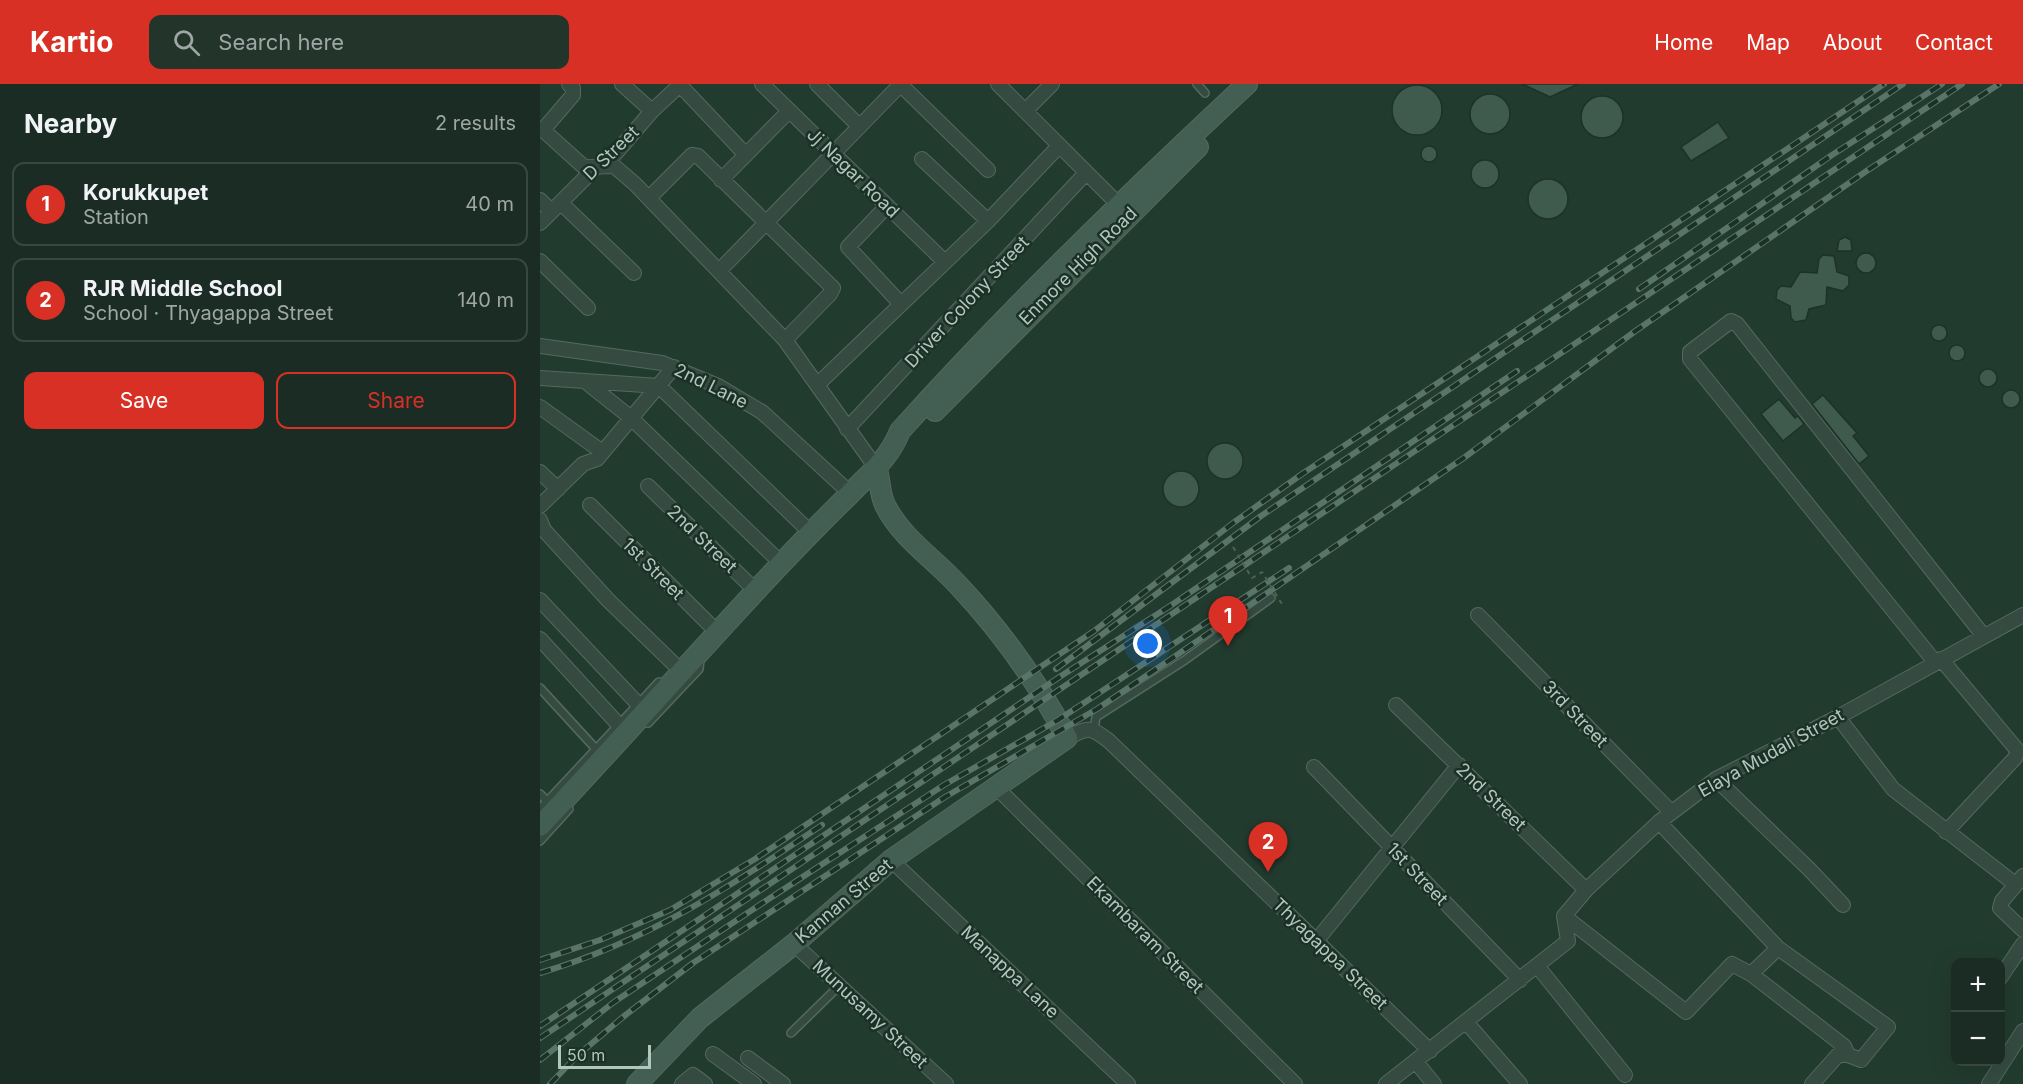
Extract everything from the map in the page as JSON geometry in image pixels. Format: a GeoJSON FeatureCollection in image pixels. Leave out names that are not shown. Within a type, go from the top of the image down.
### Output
{"type":"FeatureCollection","features":[{"type":"Feature","properties":{"kind":"main road","name":"Enmore High Road"},"geometry":{"type":"LineString","coordinates":[[540,826],[689,661],[850,493],[877,470],[894,447],[906,440],[1123,209],[1246,84]]}},
{"type":"Feature","properties":{"kind":"main road","name":"Enmore High Road"},"geometry":{"type":"LineString","coordinates":[[1123,209],[1261,84]]}},
{"type":"Feature","properties":{"kind":"main road"},"geometry":{"type":"LineString","coordinates":[[877,470],[885,505],[910,541],[959,585],[1037,682],[1067,738]]}},
{"type":"Feature","properties":{"kind":"main road","name":"Kannan Street"},"geometry":{"type":"LineString","coordinates":[[637,1084],[700,1018],[794,944],[891,860],[994,786],[1067,738]]}},
{"type":"Feature","properties":{"kind":"street"},"geometry":{"type":"LineString","coordinates":[[622,84],[652,111]]}},
{"type":"Feature","properties":{"kind":"street","name":"Jj Nagar Road"},"geometry":{"type":"LineString","coordinates":[[762,84],[945,262]]}},
{"type":"Feature","properties":{"kind":"street"},"geometry":{"type":"LineString","coordinates":[[817,84],[859,126]]}},
{"type":"Feature","properties":{"kind":"street"},"geometry":{"type":"LineString","coordinates":[[718,271],[900,84],[988,170]]}},
{"type":"Feature","properties":{"kind":"street"},"geometry":{"type":"LineString","coordinates":[[998,84],[1123,209]]}},
{"type":"Feature","properties":{"kind":"street"},"geometry":{"type":"LineString","coordinates":[[1025,111],[1052,84]]}},
{"type":"Feature","properties":{"kind":"street"},"geometry":{"type":"LineString","coordinates":[[681,85],[746,155]]}},
{"type":"Feature","properties":{"kind":"street","name":"D Street"},"geometry":{"type":"LineString","coordinates":[[540,223],[596,167],[615,154],[652,111],[681,85]]}},
{"type":"Feature","properties":{"kind":"street"},"geometry":{"type":"LineString","coordinates":[[575,87],[541,129],[579,164],[596,167],[614,166],[649,198],[785,340],[877,470]]}},
{"type":"Feature","properties":{"kind":"street"},"geometry":{"type":"LineString","coordinates":[[721,180],[789,111]]}},
{"type":"Feature","properties":{"kind":"street"},"geometry":{"type":"LineString","coordinates":[[818,384],[988,221],[1059,146]]}},
{"type":"Feature","properties":{"kind":"street"},"geometry":{"type":"LineString","coordinates":[[649,198],[694,154],[834,290],[785,340]]}},
{"type":"Feature","properties":{"kind":"street"},"geometry":{"type":"LineString","coordinates":[[922,159],[988,221]]}},
{"type":"Feature","properties":{"kind":"street","name":"Driver Colony Street"},"geometry":{"type":"LineString","coordinates":[[847,429],[1086,174]]}},
{"type":"Feature","properties":{"kind":"street"},"geometry":{"type":"LineString","coordinates":[[540,200],[556,207],[634,273]]}},
{"type":"Feature","properties":{"kind":"street"},"geometry":{"type":"LineString","coordinates":[[887,206],[848,247],[900,303]]}},
{"type":"Feature","properties":{"kind":"street"},"geometry":{"type":"LineString","coordinates":[[540,261],[588,308]]}},
{"type":"Feature","properties":{"kind":"street"},"geometry":{"type":"LineString","coordinates":[[1946,832],[2015,758],[2018,751],[1938,661],[1690,359],[1690,352],[1731,321],[1737,324],[1983,635]]}},
{"type":"Feature","properties":{"kind":"street","name":"2nd Lane"},"geometry":{"type":"LineString","coordinates":[[540,346],[662,363],[718,386],[762,412],[850,493]]}},
{"type":"Feature","properties":{"kind":"street"},"geometry":{"type":"LineString","coordinates":[[540,506],[584,464],[597,459],[674,367]]}},
{"type":"Feature","properties":{"kind":"street"},"geometry":{"type":"LineString","coordinates":[[540,378],[659,386],[811,533]]}},
{"type":"Feature","properties":{"kind":"street"},"geometry":{"type":"LineString","coordinates":[[586,382],[630,417],[782,564]]}},
{"type":"Feature","properties":{"kind":"street"},"geometry":{"type":"LineString","coordinates":[[540,407],[602,451]]}},
{"type":"Feature","properties":{"kind":"street"},"geometry":{"type":"LineString","coordinates":[[540,472],[558,489]]}},
{"type":"Feature","properties":{"kind":"street","name":"2nd Street"},"geometry":{"type":"LineString","coordinates":[[648,486],[756,591]]}},
{"type":"Feature","properties":{"kind":"street","name":"1st Street"},"geometry":{"type":"LineString","coordinates":[[590,505],[717,632]]}},
{"type":"Feature","properties":{"kind":"street"},"geometry":{"type":"LineString","coordinates":[[541,528],[608,600],[689,661]]}},
{"type":"Feature","properties":{"kind":"street"},"geometry":{"type":"LineString","coordinates":[[540,600],[638,704]]}},
{"type":"Feature","properties":{"kind":"street","name":"3rd Street"},"geometry":{"type":"LineString","coordinates":[[1478,615],[1671,812]]}},
{"type":"Feature","properties":{"kind":"street","name":"Elaya Mudali Street"},"geometry":{"type":"LineString","coordinates":[[1564,916],[1586,890],[1659,822],[1716,779],[1838,717],[2023,615]]}},
{"type":"Feature","properties":{"kind":"street"},"geometry":{"type":"LineString","coordinates":[[540,639],[618,724]]}},
{"type":"Feature","properties":{"kind":"street","name":"2nd Street"},"geometry":{"type":"LineString","coordinates":[[1396,705],[1586,890]]}},
{"type":"Feature","properties":{"kind":"street"},"geometry":{"type":"LineString","coordinates":[[1838,717],[1893,789],[1946,832],[2019,880],[2002,901],[2000,908],[2023,930]]}},
{"type":"Feature","properties":{"kind":"street"},"geometry":{"type":"LineString","coordinates":[[1067,738],[1086,728],[1094,729]]}},
{"type":"Feature","properties":{"kind":"street","name":"Thyagappa Street"},"geometry":{"type":"LineString","coordinates":[[1094,729],[1317,940],[1430,1051]]}},
{"type":"Feature","properties":{"kind":"street"},"geometry":{"type":"LineString","coordinates":[[1317,940],[1390,847],[1459,765]]}},
{"type":"Feature","properties":{"kind":"street","name":"1st Street"},"geometry":{"type":"LineString","coordinates":[[1314,767],[1520,980]]}},
{"type":"Feature","properties":{"kind":"street"},"geometry":{"type":"LineString","coordinates":[[1716,779],[1843,905]]}},
{"type":"Feature","properties":{"kind":"street","name":"Ekambaram Street"},"geometry":{"type":"LineString","coordinates":[[994,786],[1295,1084]]}},
{"type":"Feature","properties":{"kind":"street"},"geometry":{"type":"LineString","coordinates":[[1659,822],[1778,948],[1888,1027],[1861,1060],[1848,1055],[1838,1055],[1812,1084]]}},
{"type":"Feature","properties":{"kind":"street","name":"Manappa Lane"},"geometry":{"type":"LineString","coordinates":[[891,860],[1128,1084]]}},
{"type":"Feature","properties":{"kind":"street"},"geometry":{"type":"LineString","coordinates":[[1564,916],[1686,1012],[1732,964],[1751,974],[1844,1046],[1848,1055]]}},
{"type":"Feature","properties":{"kind":"street"},"geometry":{"type":"LineString","coordinates":[[1386,1084],[1538,967],[1568,941],[1564,916]]}},
{"type":"Feature","properties":{"kind":"street","name":"Munusamy Street"},"geometry":{"type":"LineString","coordinates":[[794,944],[946,1084]]}},
{"type":"Feature","properties":{"kind":"street"},"geometry":{"type":"LineString","coordinates":[[2005,972],[2023,945]]}},
{"type":"Feature","properties":{"kind":"street"},"geometry":{"type":"LineString","coordinates":[[1751,974],[1778,948]]}},
{"type":"Feature","properties":{"kind":"street"},"geometry":{"type":"LineString","coordinates":[[1538,967],[1625,1075]]}},
{"type":"Feature","properties":{"kind":"street"},"geometry":{"type":"LineString","coordinates":[[1466,1022],[1520,1084]]}},
{"type":"Feature","properties":{"kind":"street"},"geometry":{"type":"LineString","coordinates":[[2005,1054],[2023,1031]]}},
{"type":"Feature","properties":{"kind":"street"},"geometry":{"type":"LineString","coordinates":[[713,1054],[754,1084]]}},
{"type":"Feature","properties":{"kind":"street"},"geometry":{"type":"LineString","coordinates":[[748,1058],[783,1084]]}},
{"type":"Feature","properties":{"kind":"street"},"geometry":{"type":"LineString","coordinates":[[1416,1062],[1434,1084]]}},
{"type":"Feature","properties":{"kind":"street"},"geometry":{"type":"LineString","coordinates":[[1989,1084],[1998,1066]]}},
{"type":"Feature","properties":{"kind":"street"},"geometry":{"type":"LineString","coordinates":[[682,1084],[693,1075],[705,1084]]}},
{"type":"Feature","properties":{"kind":"lane"},"geometry":{"type":"LineString","coordinates":[[1197,84],[1205,93]]}},
{"type":"Feature","properties":{"kind":"lane"},"geometry":{"type":"LineString","coordinates":[[1094,729],[1096,717],[1185,660],[1270,598]]}},
{"type":"Feature","properties":{"kind":"lane"},"geometry":{"type":"LineString","coordinates":[[540,809],[638,704],[689,661],[699,669],[641,730]]}},
{"type":"Feature","properties":{"kind":"lane"},"geometry":{"type":"LineString","coordinates":[[540,688],[596,749]]}},
{"type":"Feature","properties":{"kind":"lane"},"geometry":{"type":"LineString","coordinates":[[587,789],[618,755]]}},
{"type":"Feature","properties":{"kind":"lane"},"geometry":{"type":"LineString","coordinates":[[540,794],[548,801]]}},
{"type":"Feature","properties":{"kind":"lane"},"geometry":{"type":"LineString","coordinates":[[540,842],[571,806]]}},
{"type":"Feature","properties":{"kind":"lane"},"geometry":{"type":"LineString","coordinates":[[791,1033],[839,986]]}},
{"type":"Feature","properties":{"kind":"path"},"geometry":{"type":"LineString","coordinates":[[1233,548],[1252,578],[1262,572],[1282,604]]}},
{"type":"Feature","properties":{"kind":"building"},"geometry":{"type":"Polygon","coordinates":[[[1522,84],[1578,84],[1550,97],[1522,84]]]}},
{"type":"Feature","properties":{"kind":"building"},"geometry":{"type":"Polygon","coordinates":[[[1412,85],[1422,85],[1435,92],[1442,105],[1442,115],[1435,128],[1422,135],[1412,135],[1403,131],[1396,124],[1392,115],[1392,105],[1396,96],[1403,89],[1412,85]]]}},
{"type":"Feature","properties":{"kind":"building"},"geometry":{"type":"Polygon","coordinates":[[[1490,94],[1504,100],[1510,114],[1504,128],[1490,134],[1476,128],[1470,114],[1476,100],[1490,94]]]}},
{"type":"Feature","properties":{"kind":"building"},"geometry":{"type":"Polygon","coordinates":[[[1602,96],[1617,102],[1623,117],[1617,132],[1602,138],[1587,132],[1581,117],[1587,102],[1602,96]]]}},
{"type":"Feature","properties":{"kind":"building"},"geometry":{"type":"Polygon","coordinates":[[[1718,122],[1729,138],[1691,161],[1681,147],[1718,122]]]}},
{"type":"Feature","properties":{"kind":"building"},"geometry":{"type":"Polygon","coordinates":[[[1429,146],[1437,154],[1429,162],[1421,154],[1429,146]]]}},
{"type":"Feature","properties":{"kind":"building"},"geometry":{"type":"Polygon","coordinates":[[[1485,160],[1495,164],[1499,174],[1495,184],[1485,188],[1475,184],[1471,174],[1475,164],[1485,160]]]}},
{"type":"Feature","properties":{"kind":"building"},"geometry":{"type":"Polygon","coordinates":[[[1548,179],[1562,185],[1568,199],[1562,213],[1548,219],[1534,213],[1528,199],[1534,185],[1548,179]]]}},
{"type":"Feature","properties":{"kind":"building"},"geometry":{"type":"Polygon","coordinates":[[[1845,237],[1851,240],[1852,251],[1837,251],[1839,240],[1845,237]]]}},
{"type":"Feature","properties":{"kind":"building"},"geometry":{"type":"Polygon","coordinates":[[[1866,253],[1873,256],[1876,263],[1873,270],[1866,273],[1859,270],[1856,263],[1859,256],[1866,253]]]}},
{"type":"Feature","properties":{"kind":"building"},"geometry":{"type":"Polygon","coordinates":[[[1823,255],[1834,256],[1837,272],[1849,276],[1849,285],[1843,291],[1827,287],[1826,305],[1809,309],[1806,320],[1795,322],[1791,318],[1790,306],[1776,299],[1777,290],[1781,286],[1791,287],[1800,272],[1817,273],[1819,259],[1823,255]]]}},
{"type":"Feature","properties":{"kind":"building"},"geometry":{"type":"Polygon","coordinates":[[[1936,325],[1942,325],[1947,333],[1945,339],[1936,341],[1931,336],[1931,330],[1936,325]]]}},
{"type":"Feature","properties":{"kind":"building"},"geometry":{"type":"Polygon","coordinates":[[[1954,345],[1960,345],[1965,353],[1963,359],[1954,361],[1949,356],[1949,350],[1954,345]]]}},
{"type":"Feature","properties":{"kind":"building"},"geometry":{"type":"Polygon","coordinates":[[[1988,369],[1996,374],[1997,378],[1992,386],[1988,387],[1980,382],[1979,378],[1984,370],[1988,369]]]}},
{"type":"Feature","properties":{"kind":"building"},"geometry":{"type":"Polygon","coordinates":[[[2007,390],[2015,390],[2020,395],[2018,406],[2007,408],[2002,403],[2002,395],[2007,390]]]}},
{"type":"Feature","properties":{"kind":"building"},"geometry":{"type":"Polygon","coordinates":[[[1823,395],[1857,433],[1853,436],[1869,456],[1859,464],[1812,404],[1823,395]]]}},
{"type":"Feature","properties":{"kind":"building"},"geometry":{"type":"Polygon","coordinates":[[[1779,399],[1795,418],[1798,416],[1804,424],[1783,441],[1761,414],[1779,399]]]}},
{"type":"Feature","properties":{"kind":"building"},"geometry":{"type":"Polygon","coordinates":[[[1225,443],[1238,448],[1243,461],[1238,474],[1225,479],[1212,474],[1207,461],[1212,448],[1225,443]]]}},
{"type":"Feature","properties":{"kind":"building"},"geometry":{"type":"Polygon","coordinates":[[[1181,471],[1194,476],[1199,489],[1194,502],[1181,507],[1168,502],[1163,489],[1168,476],[1181,471]]]}},
{"type":"Feature","properties":{"kind":"railway"},"geometry":{"type":"LineString","coordinates":[[540,960],[600,940],[670,910],[755,859],[1094,631],[1233,523],[1302,474],[1884,84]]}},
{"type":"Feature","properties":{"kind":"railway"},"geometry":{"type":"LineString","coordinates":[[1056,669],[1261,516],[1903,84]]}},
{"type":"Feature","properties":{"kind":"railway"},"geometry":{"type":"LineString","coordinates":[[1639,289],[1832,155],[1942,84]]}},
{"type":"Feature","properties":{"kind":"railway"},"geometry":{"type":"LineString","coordinates":[[540,1038],[1962,84]]}},
{"type":"Feature","properties":{"kind":"railway"},"geometry":{"type":"LineString","coordinates":[[550,1084],[578,1055],[693,963],[945,797],[1097,709],[1465,457],[1634,332],[1865,172],[1999,84]]}},
{"type":"Feature","properties":{"kind":"railway"},"geometry":{"type":"LineString","coordinates":[[540,1026],[1061,676],[1170,606],[1517,371]]}},
{"type":"Feature","properties":{"kind":"railway"},"geometry":{"type":"LineString","coordinates":[[540,1060],[614,1002],[758,906],[944,785],[1058,720],[1289,568]]}},
{"type":"Feature","properties":{"kind":"railway"},"geometry":{"type":"LineString","coordinates":[[540,973],[580,960],[653,928],[721,891],[822,825]]}},
{"type":"Feature","properties":{"kind":"place","name":"Korukkupet"},"geometry":{"type":"Point","coordinates":[1228,646]}},
{"type":"Feature","properties":{"kind":"place","name":"RJR Middle School"},"geometry":{"type":"Point","coordinates":[1268,872]}}]}
